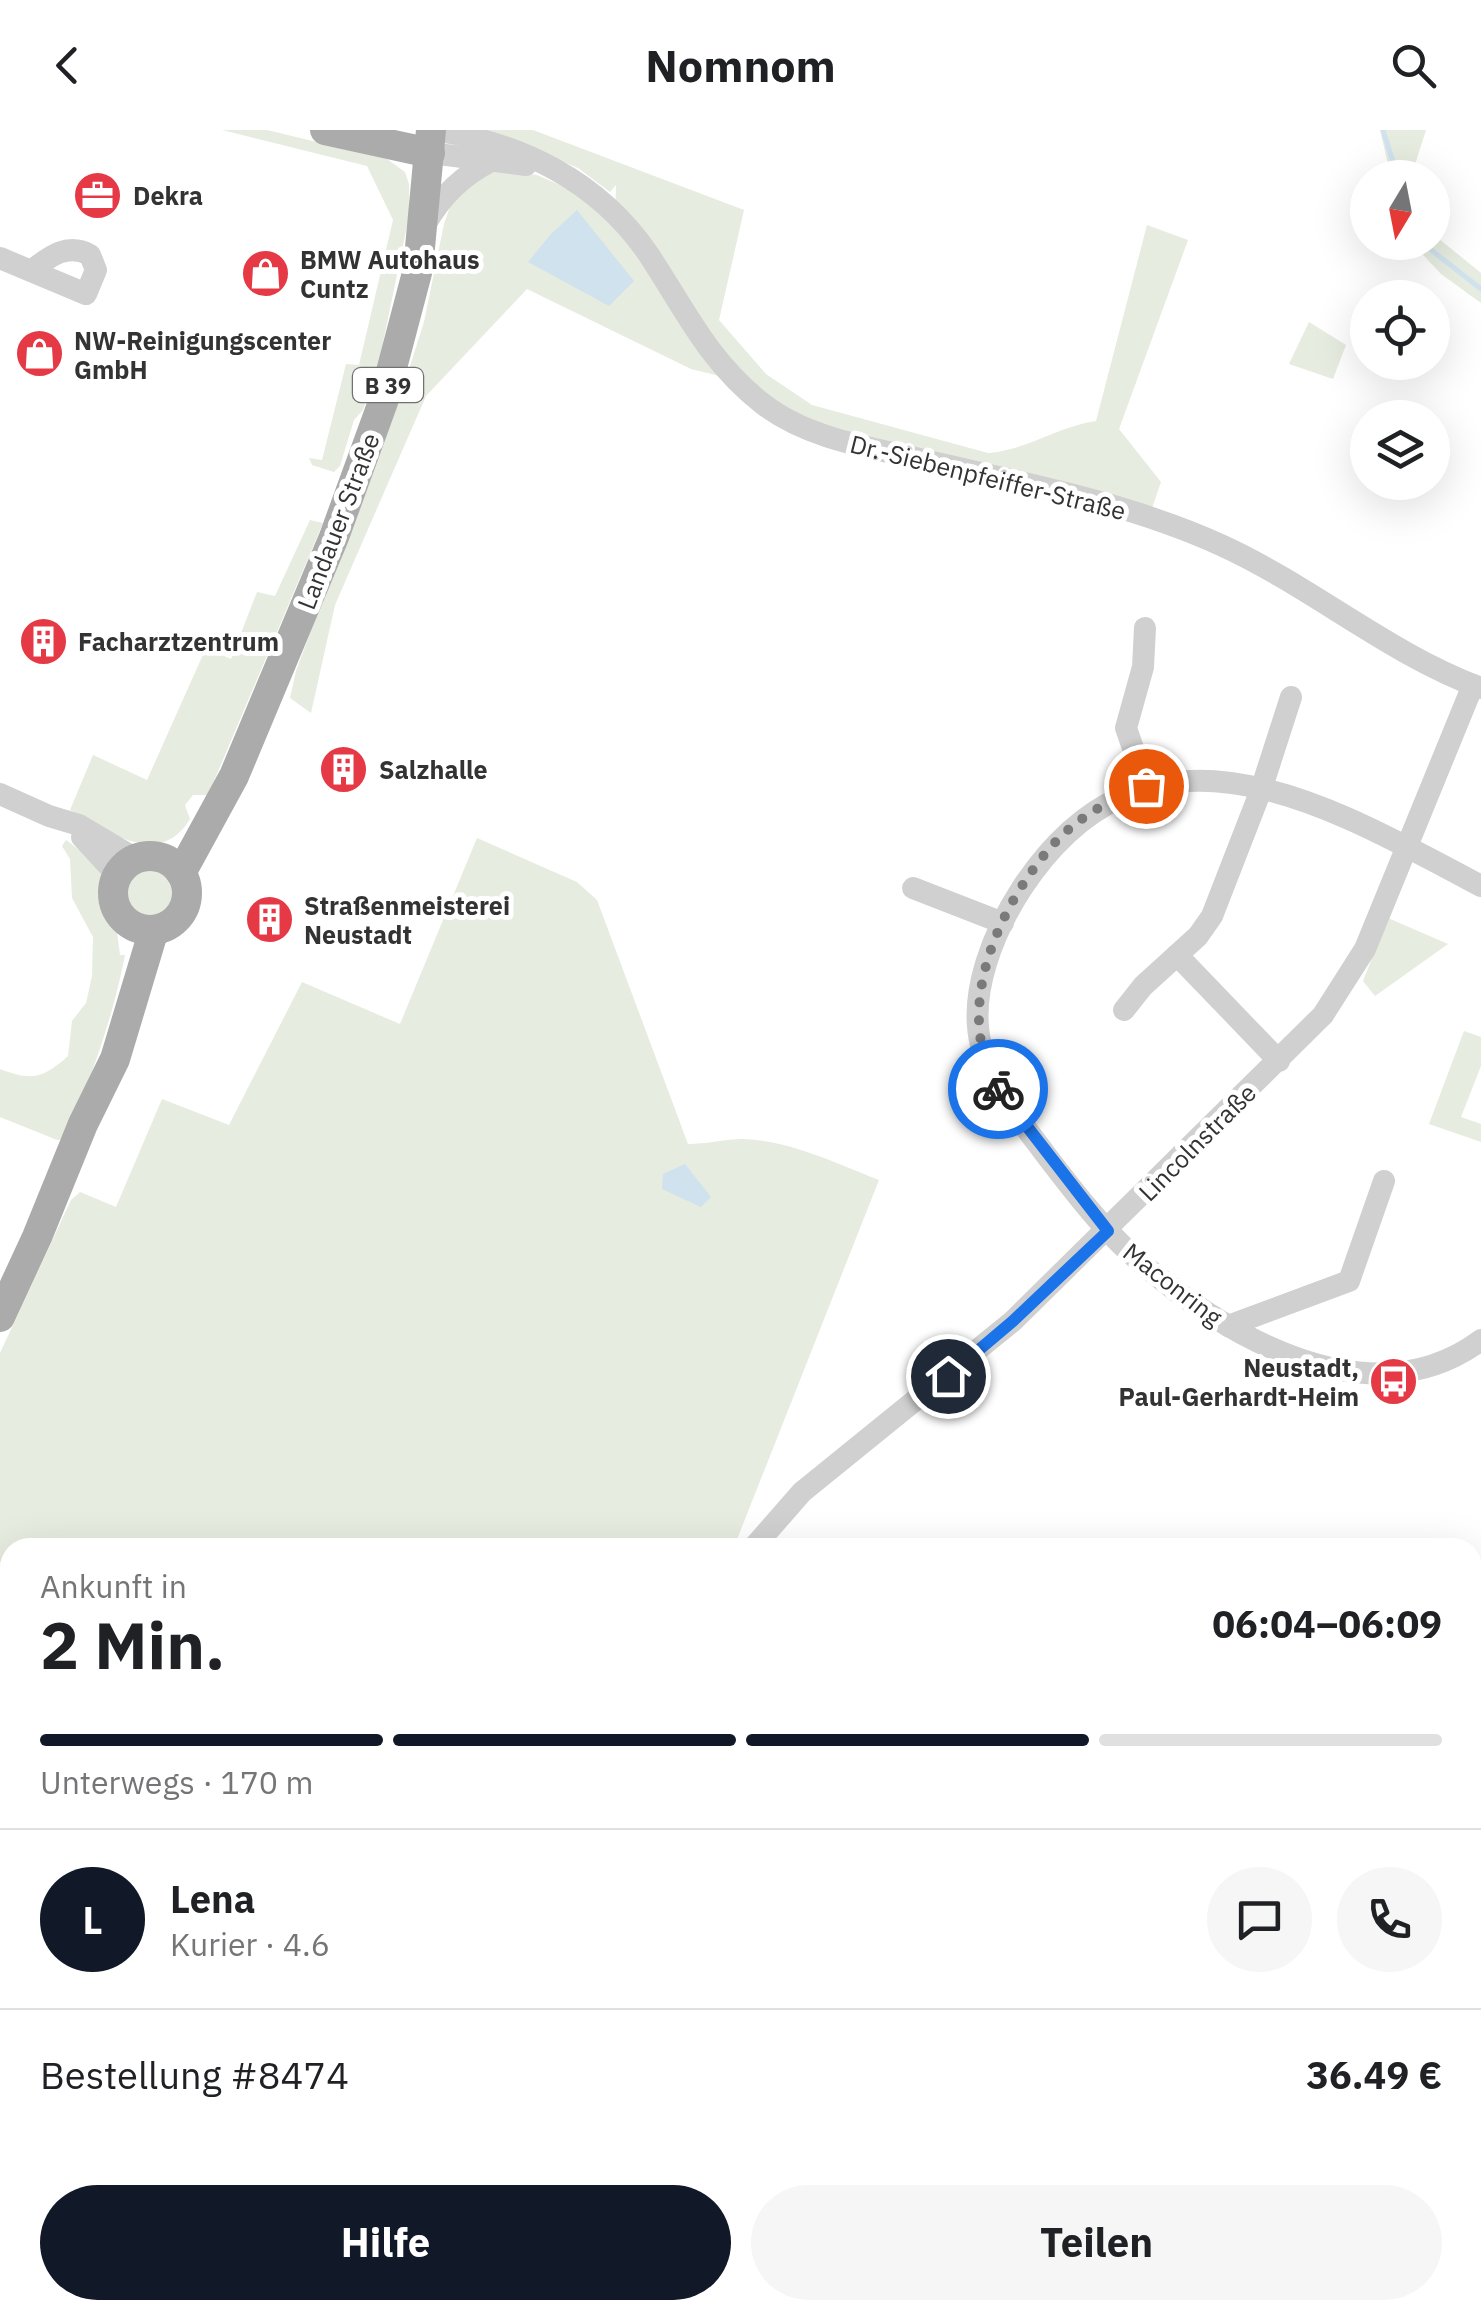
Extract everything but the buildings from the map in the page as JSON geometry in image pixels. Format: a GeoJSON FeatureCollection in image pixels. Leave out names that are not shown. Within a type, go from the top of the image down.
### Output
{"type":"FeatureCollection","features":[{"type":"Feature","properties":{"kind":"main road"},"geometry":{"type":"LineString","coordinates":[[325,130],[432,138]]}},
{"type":"Feature","properties":{"kind":"main road","name":"Landauer Straße"},"geometry":{"type":"LineString","coordinates":[[144,927],[174,922],[185,906],[187,889],[150,867],[211,816],[240,762],[353,487],[402,339],[424,228],[432,138]]}},
{"type":"Feature","properties":{"kind":"main road"},"geometry":{"type":"LineString","coordinates":[[0,1317],[83,1124],[144,927],[116,908],[113,897],[150,867]]}},
{"type":"Feature","properties":{"kind":"street","name":"Dr.-Siebenpfeiffer-Straße"},"geometry":{"type":"LineString","coordinates":[[432,138],[493,160],[569,177]]}},
{"type":"Feature","properties":{"kind":"street","name":"Dr.-Siebenpfeiffer-Straße"},"geometry":{"type":"LineString","coordinates":[[432,138],[490,140],[569,177],[615,211],[647,252],[722,368],[779,414],[810,430],[854,444],[1089,498],[1225,546],[1413,656],[1477,687]]}},
{"type":"Feature","properties":{"kind":"street"},"geometry":{"type":"LineString","coordinates":[[424,228],[451,187],[493,160]]}},
{"type":"Feature","properties":{"kind":"street"},"geometry":{"type":"LineString","coordinates":[[0,258],[31,271]]}},
{"type":"Feature","properties":{"kind":"street"},"geometry":{"type":"LineString","coordinates":[[1146,628],[1142,667],[1126,728],[1146,786]]}},
{"type":"Feature","properties":{"kind":"street","name":"Lincolnstraße"},"geometry":{"type":"LineString","coordinates":[[762,1538],[802,1492],[1013,1321],[1324,1016],[1353,973],[1477,687]]}},
{"type":"Feature","properties":{"kind":"street"},"geometry":{"type":"LineString","coordinates":[[1124,1010],[1198,936],[1212,916],[1262,790],[1291,697]]}},
{"type":"Feature","properties":{"kind":"street","name":"Maconring"},"geometry":{"type":"LineString","coordinates":[[1481,886],[1347,818],[1262,790],[1218,780],[1146,786],[1096,810],[1051,847],[1003,923],[991,950],[980,997],[978,1029],[987,1063],[1004,1100],[1108,1231],[1174,1290],[1228,1326],[1315,1363],[1362,1374],[1420,1369],[1454,1357],[1481,1340]]}},
{"type":"Feature","properties":{"kind":"street"},"geometry":{"type":"LineString","coordinates":[[0,794],[79,825],[150,867]]}},
{"type":"Feature","properties":{"kind":"street"},"geometry":{"type":"LineString","coordinates":[[914,888],[1003,923]]}},
{"type":"Feature","properties":{"kind":"street"},"geometry":{"type":"LineString","coordinates":[[1177,954],[1279,1061]]}},
{"type":"Feature","properties":{"kind":"street"},"geometry":{"type":"LineString","coordinates":[[1228,1326],[1349,1281],[1384,1181]]}},
{"type":"Feature","properties":{"kind":"shaded area"},"geometry":{"type":"Polygon","coordinates":[[[222,130],[267,130],[387,159],[405,172],[409,184],[409,216],[377,372],[363,410],[354,420],[340,466],[334,472],[312,465],[309,458],[322,460],[346,364],[359,365],[393,220],[367,166],[222,130]]]}},
{"type":"Feature","properties":{"kind":"shaded area"},"geometry":{"type":"Polygon","coordinates":[[[487,130],[533,130],[744,210],[719,320],[766,374],[812,405],[988,453],[1016,448],[1096,421],[1147,225],[1188,240],[1119,429],[1161,482],[1146,526],[848,437],[724,377],[691,369],[527,289],[426,396],[335,605],[311,713],[290,698],[296,671],[408,372],[453,198],[465,181],[501,170],[537,175],[569,189],[615,223],[616,185],[610,192],[578,168],[487,130]]]}},
{"type":"Feature","properties":{"kind":"shaded area"},"geometry":{"type":"Polygon","coordinates":[[[1380,130],[1426,130],[1416,160],[1387,160],[1380,130]]]}},
{"type":"Feature","properties":{"kind":"shaded area"},"geometry":{"type":"Polygon","coordinates":[[[1450,248],[1481,273],[1481,303],[1450,280],[1428,260],[1450,260],[1450,248]]]}},
{"type":"Feature","properties":{"kind":"shaded area"},"geometry":{"type":"Polygon","coordinates":[[[1309,322],[1346,345],[1333,379],[1289,364],[1309,322]]]}},
{"type":"Feature","properties":{"kind":"shaded area"},"geometry":{"type":"Polygon","coordinates":[[[310,520],[323,523],[208,795],[193,795],[185,805],[190,819],[178,834],[164,842],[133,841],[116,836],[70,810],[93,755],[147,780],[206,648],[231,659],[257,592],[275,596],[310,520]]]}},
{"type":"Feature","properties":{"kind":"shaded area"},"geometry":{"type":"Polygon","coordinates":[[[477,838],[577,882],[597,900],[688,1144],[743,1139],[778,1144],[879,1180],[738,1538],[0,1538],[0,1353],[71,1200],[80,1192],[116,1207],[162,1099],[229,1125],[302,982],[400,1024],[477,838]]]}},
{"type":"Feature","properties":{"kind":"shaded area"},"geometry":{"type":"Polygon","coordinates":[[[66,840],[95,862],[102,876],[102,905],[117,932],[120,955],[125,955],[92,1071],[66,1139],[57,1140],[0,1117],[0,1069],[36,1076],[59,1064],[68,1056],[72,1021],[86,1003],[92,976],[93,937],[72,898],[70,859],[62,846],[66,840]]]}},
{"type":"Feature","properties":{"kind":"shaded area"},"geometry":{"type":"Polygon","coordinates":[[[149,864],[169,872],[177,892],[169,912],[149,920],[129,912],[121,892],[129,872],[149,864]]]}},
{"type":"Feature","properties":{"kind":"shaded area"},"geometry":{"type":"Polygon","coordinates":[[[1388,918],[1448,944],[1375,996],[1363,981],[1388,918]]]}},
{"type":"Feature","properties":{"kind":"shaded area"},"geometry":{"type":"Polygon","coordinates":[[[1464,1031],[1481,1037],[1481,1066],[1461,1117],[1481,1124],[1481,1142],[1429,1124],[1464,1031]]]}},
{"type":"Feature","properties":{"kind":"water"},"geometry":{"type":"Polygon","coordinates":[[[577,210],[634,281],[609,306],[528,262],[577,210]]]}},
{"type":"Feature","properties":{"kind":"water"},"geometry":{"type":"Polygon","coordinates":[[[685,1164],[711,1197],[701,1207],[662,1189],[663,1174],[685,1164]]]}},
{"type":"Feature","properties":{"kind":"waterway"},"geometry":{"type":"LineString","coordinates":[[1383,130],[1392,160]]}},
{"type":"Feature","properties":{"kind":"waterway"},"geometry":{"type":"LineString","coordinates":[[1444,260],[1481,289]]}},
{"type":"Feature","properties":{"kind":"way so far"},"geometry":{"type":"LineString","coordinates":[[998,1089],[983,1052],[978,1015],[991,950],[1012,903],[1051,847],[1072,827],[1119,796],[1146,786]]}},
{"type":"Feature","properties":{"kind":"place","name":"Dekra"},"geometry":{"type":"Point","coordinates":[98,195]}},
{"type":"Feature","properties":{"kind":"place","name":"BMW Autohaus Cuntz"},"geometry":{"type":"Point","coordinates":[265,273]}},
{"type":"Feature","properties":{"kind":"place","name":"NW-Reinigungscenter GmbH"},"geometry":{"type":"Point","coordinates":[39,354]}},
{"type":"Feature","properties":{"kind":"place","name":"Facharztzentrum"},"geometry":{"type":"Point","coordinates":[43,641]}},
{"type":"Feature","properties":{"kind":"place","name":"Salzhalle"},"geometry":{"type":"Point","coordinates":[344,769]}},
{"type":"Feature","properties":{"kind":"place","name":"Straßenmeisterei Neustadt"},"geometry":{"type":"Point","coordinates":[269,919]}},
{"type":"Feature","properties":{"kind":"place","name":"Neustadt, Paul-Gerhardt-Heim"},"geometry":{"type":"Point","coordinates":[1394,1381]}},
{"type":"Feature","properties":{"kind":"route"},"geometry":{"type":"LineString","coordinates":[[948,1376],[1108,1231],[1070,1187],[998,1089]]}}]}
